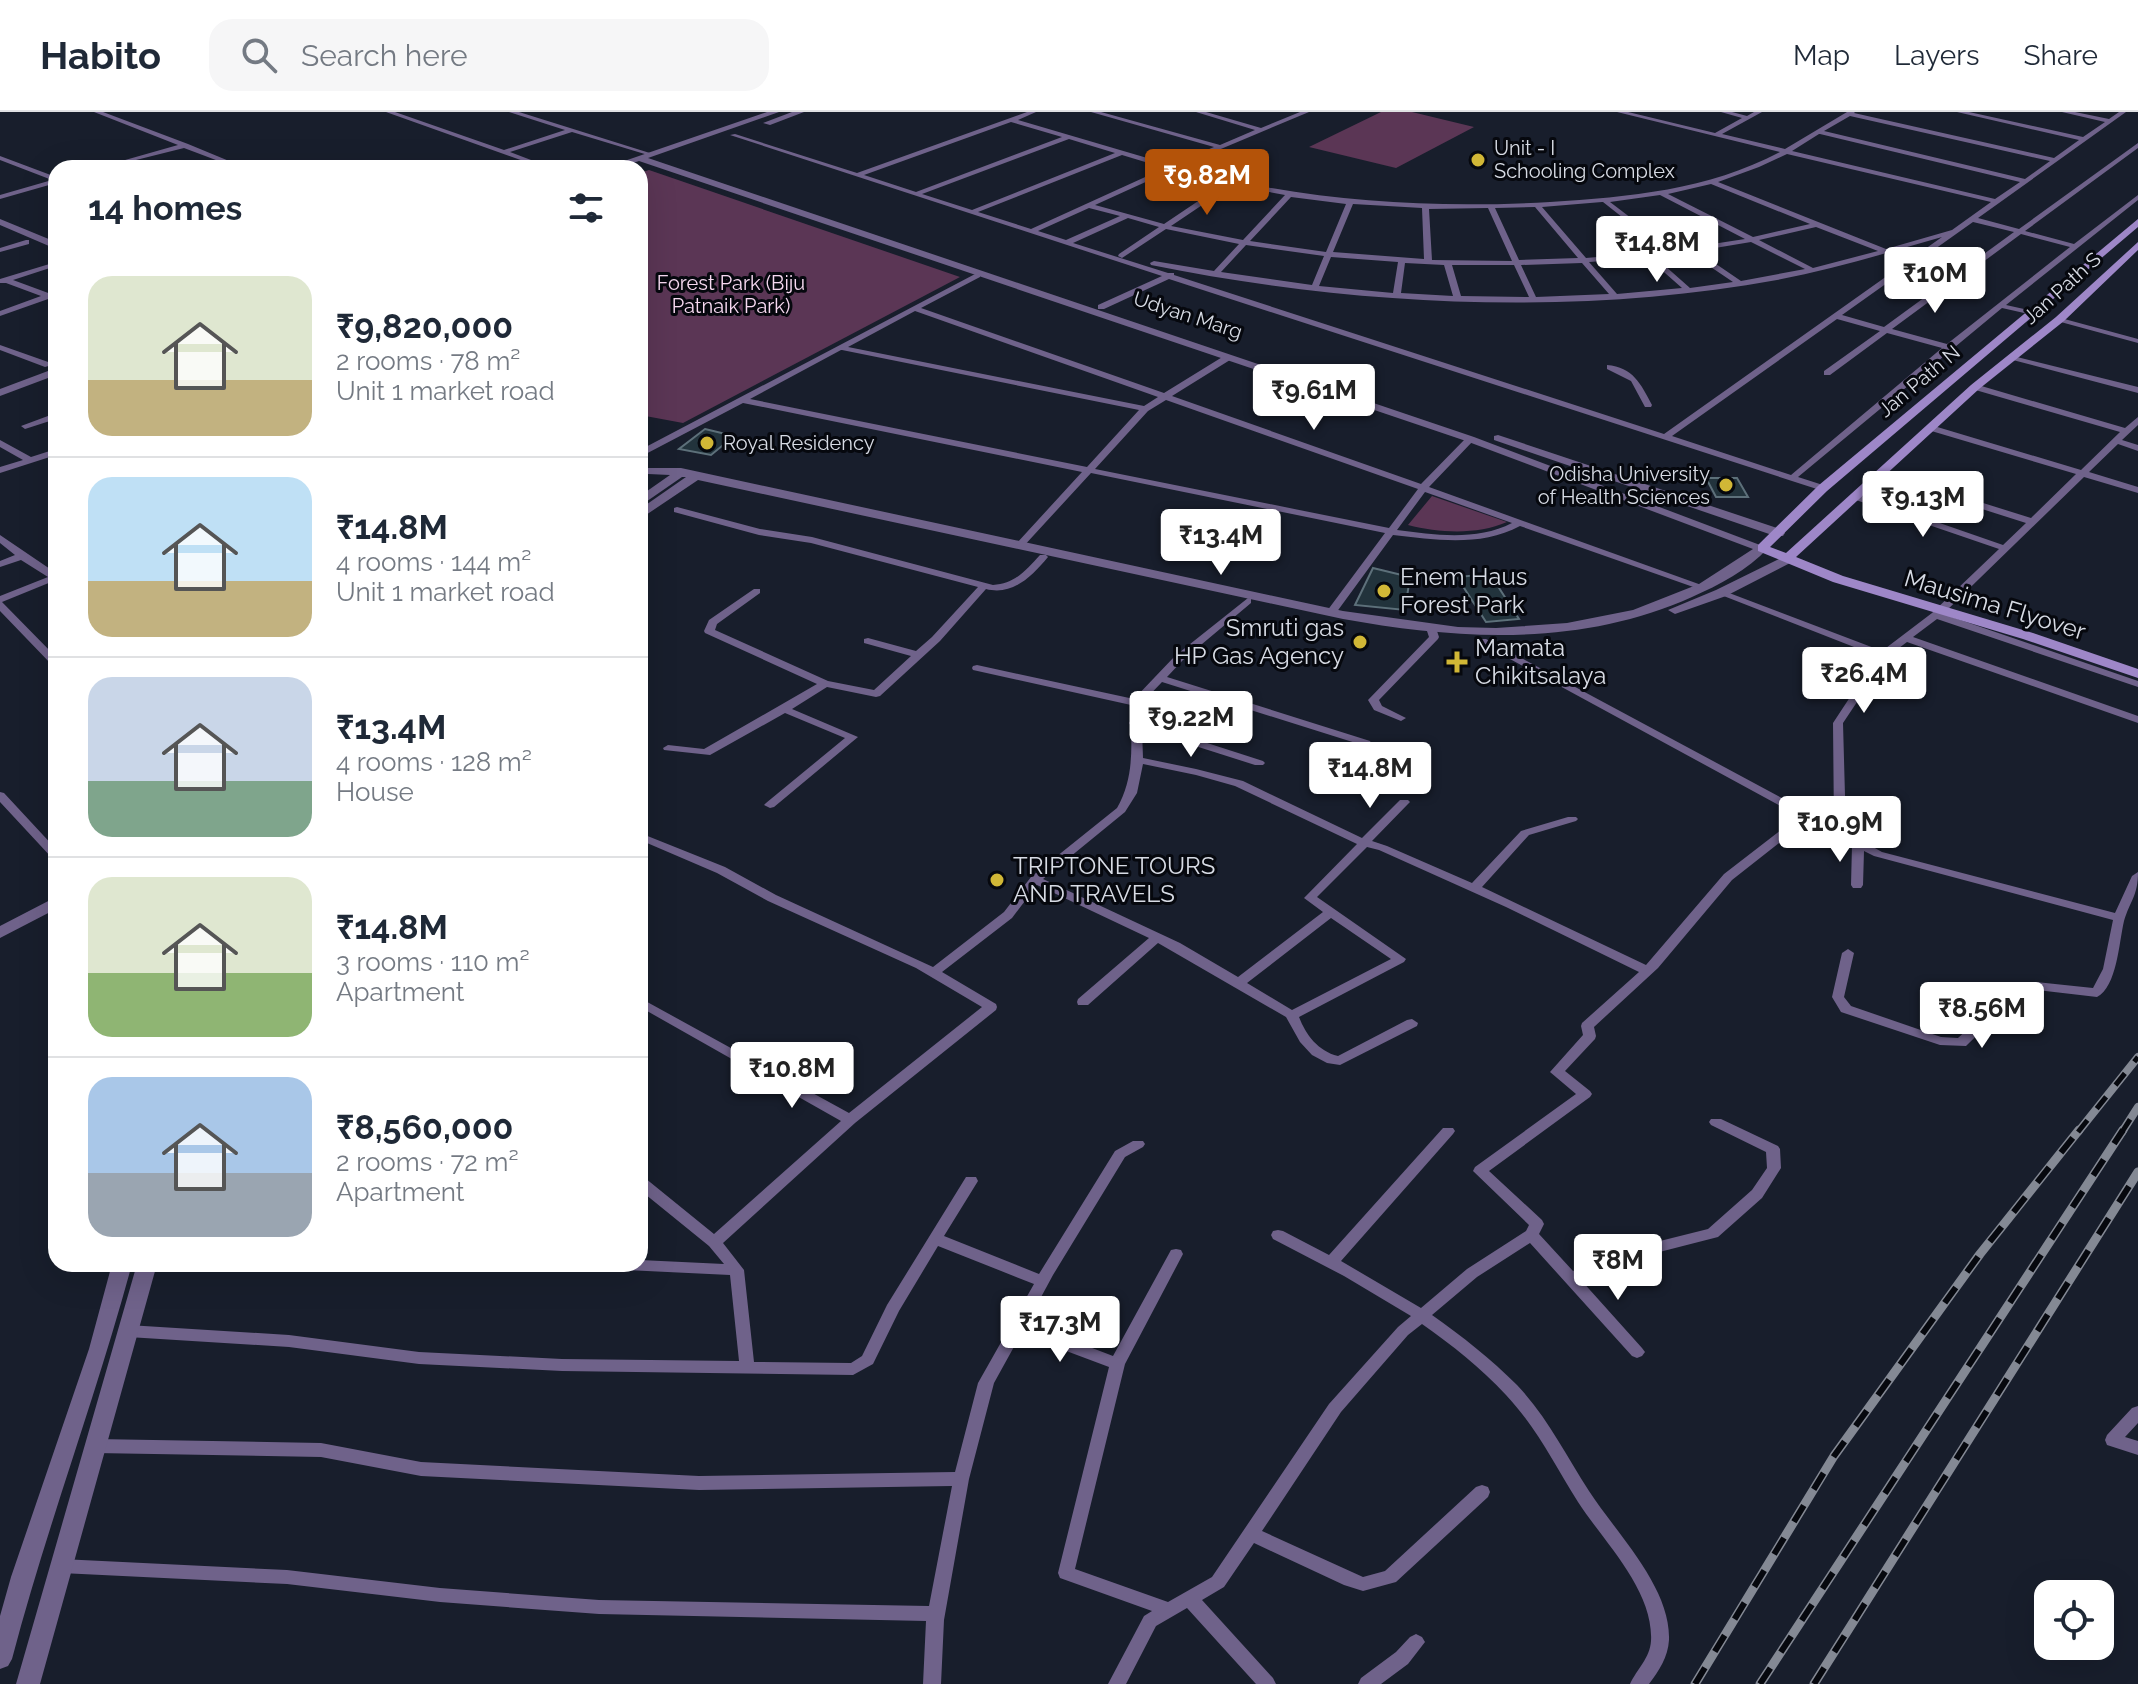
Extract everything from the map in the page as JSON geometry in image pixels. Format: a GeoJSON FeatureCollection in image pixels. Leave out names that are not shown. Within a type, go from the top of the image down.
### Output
{"type":"FeatureCollection","features":[{"type":"Feature","properties":{"kind":"main road","name":"Jan Path N"},"geometry":{"type":"LineString","coordinates":[[1762,548],[1823,488],[2138,222]]}},
{"type":"Feature","properties":{"kind":"main road","name":"Jan Path S"},"geometry":{"type":"LineString","coordinates":[[1787,559],[1878,473],[1975,387],[2060,319],[2138,245]]}},
{"type":"Feature","properties":{"kind":"main road","name":"Udyan Marg"},"geometry":{"type":"LineString","coordinates":[[1779,533],[1805,542]]}},
{"type":"Feature","properties":{"kind":"main road","name":"Udyan Marg"},"geometry":{"type":"LineString","coordinates":[[1762,548],[1787,559]]}},
{"type":"Feature","properties":{"kind":"main road","name":"Mausima Flyover"},"geometry":{"type":"LineString","coordinates":[[1787,559],[1930,611],[2013,631],[2138,674]]}},
{"type":"Feature","properties":{"kind":"street"},"geometry":{"type":"LineString","coordinates":[[97,112],[223,160]]}},
{"type":"Feature","properties":{"kind":"street"},"geometry":{"type":"LineString","coordinates":[[389,112],[529,160]]}},
{"type":"Feature","properties":{"kind":"street"},"geometry":{"type":"LineString","coordinates":[[512,112],[649,160],[800,112]]}},
{"type":"Feature","properties":{"kind":"street"},"geometry":{"type":"LineString","coordinates":[[621,148],[649,160],[775,112]]}},
{"type":"Feature","properties":{"kind":"street"},"geometry":{"type":"LineString","coordinates":[[860,174],[1033,112]]}},
{"type":"Feature","properties":{"kind":"street"},"geometry":{"type":"LineString","coordinates":[[1094,112],[1221,147]]}},
{"type":"Feature","properties":{"kind":"street"},"geometry":{"type":"LineString","coordinates":[[1199,112],[1262,130]]}},
{"type":"Feature","properties":{"kind":"street"},"geometry":{"type":"LineString","coordinates":[[1033,231],[1172,167],[1305,112]]}},
{"type":"Feature","properties":{"kind":"street"},"geometry":{"type":"LineString","coordinates":[[1620,112],[1994,201]]}},
{"type":"Feature","properties":{"kind":"street"},"geometry":{"type":"LineString","coordinates":[[1724,112],[1749,118]]}},
{"type":"Feature","properties":{"kind":"street"},"geometry":{"type":"LineString","coordinates":[[1715,135],[1759,112]]}},
{"type":"Feature","properties":{"kind":"street"},"geometry":{"type":"LineString","coordinates":[[1960,112],[2083,139]]}},
{"type":"Feature","properties":{"kind":"street"},"geometry":{"type":"LineString","coordinates":[[2065,112],[2110,121]]}},
{"type":"Feature","properties":{"kind":"street"},"geometry":{"type":"LineString","coordinates":[[1668,435],[2123,112]]}},
{"type":"Feature","properties":{"kind":"street"},"geometry":{"type":"LineString","coordinates":[[1012,120],[1231,182],[1290,194],[1425,206],[1491,207],[1605,201],[1712,182],[1785,151],[1850,113],[2054,160]]}},
{"type":"Feature","properties":{"kind":"street"},"geometry":{"type":"LineString","coordinates":[[507,151],[570,131]]}},
{"type":"Feature","properties":{"kind":"street"},"geometry":{"type":"LineString","coordinates":[[1819,132],[2026,181]]}},
{"type":"Feature","properties":{"kind":"street"},"geometry":{"type":"LineString","coordinates":[[733,135],[1668,435],[1823,488]]}},
{"type":"Feature","properties":{"kind":"street"},"geometry":{"type":"LineString","coordinates":[[919,193],[1069,137]]}},
{"type":"Feature","properties":{"kind":"street"},"geometry":{"type":"LineString","coordinates":[[128,160],[186,145]]}},
{"type":"Feature","properties":{"kind":"street"},"geometry":{"type":"LineString","coordinates":[[1827,373],[2138,145]]}},
{"type":"Feature","properties":{"kind":"street"},"geometry":{"type":"LineString","coordinates":[[975,211],[1124,152]]}},
{"type":"Feature","properties":{"kind":"street"},"geometry":{"type":"LineString","coordinates":[[0,158],[48,177]]}},
{"type":"Feature","properties":{"kind":"street","name":"Udyan Marg"},"geometry":{"type":"LineString","coordinates":[[649,160],[957,259],[1779,533]]}},
{"type":"Feature","properties":{"kind":"street","name":"Udyan Marg"},"geometry":{"type":"LineString","coordinates":[[649,160],[977,275],[1470,439],[1762,548]]}},
{"type":"Feature","properties":{"kind":"street"},"geometry":{"type":"LineString","coordinates":[[0,197],[48,182]]}},
{"type":"Feature","properties":{"kind":"street"},"geometry":{"type":"LineString","coordinates":[[1122,256],[1231,182]]}},
{"type":"Feature","properties":{"kind":"street"},"geometry":{"type":"LineString","coordinates":[[1712,182],[1885,251]]}},
{"type":"Feature","properties":{"kind":"street"},"geometry":{"type":"LineString","coordinates":[[1661,193],[1812,270]]}},
{"type":"Feature","properties":{"kind":"street"},"geometry":{"type":"LineString","coordinates":[[1216,273],[1290,194]]}},
{"type":"Feature","properties":{"kind":"street"},"geometry":{"type":"LineString","coordinates":[[1792,478],[1948,347],[2138,197]]}},
{"type":"Feature","properties":{"kind":"street"},"geometry":{"type":"LineString","coordinates":[[1315,286],[1351,201]]}},
{"type":"Feature","properties":{"kind":"street"},"geometry":{"type":"LineString","coordinates":[[1605,201],[1673,253]]}},
{"type":"Feature","properties":{"kind":"street"},"geometry":{"type":"LineString","coordinates":[[1087,205],[1165,228],[1245,243],[1402,259],[1519,263],[1587,261],[1693,251],[1754,242],[1817,225]]}},
{"type":"Feature","properties":{"kind":"street"},"geometry":{"type":"LineString","coordinates":[[1537,205],[1614,296]]}},
{"type":"Feature","properties":{"kind":"street"},"geometry":{"type":"LineString","coordinates":[[1425,206],[1428,260]]}},
{"type":"Feature","properties":{"kind":"street"},"geometry":{"type":"LineString","coordinates":[[1491,207],[1533,298]]}},
{"type":"Feature","properties":{"kind":"street"},"geometry":{"type":"LineString","coordinates":[[1068,242],[1125,217]]}},
{"type":"Feature","properties":{"kind":"street"},"geometry":{"type":"LineString","coordinates":[[1972,219],[2077,247]]}},
{"type":"Feature","properties":{"kind":"street"},"geometry":{"type":"LineString","coordinates":[[0,222],[48,243]]}},
{"type":"Feature","properties":{"kind":"street"},"geometry":{"type":"LineString","coordinates":[[0,231],[48,251]]}},
{"type":"Feature","properties":{"kind":"street"},"geometry":{"type":"LineString","coordinates":[[1092,250],[1182,269],[1315,286],[1397,294],[1533,298],[1614,296],[1740,283],[1812,270],[1956,231]]}},
{"type":"Feature","properties":{"kind":"street"},"geometry":{"type":"LineString","coordinates":[[0,250],[26,242]]}},
{"type":"Feature","properties":{"kind":"street"},"geometry":{"type":"LineString","coordinates":[[1693,251],[1740,283]]}},
{"type":"Feature","properties":{"kind":"street"},"geometry":{"type":"LineString","coordinates":[[1649,255],[1687,289]]}},
{"type":"Feature","properties":{"kind":"street"},"geometry":{"type":"LineString","coordinates":[[945,264],[957,259]]}},
{"type":"Feature","properties":{"kind":"street"},"geometry":{"type":"LineString","coordinates":[[1397,294],[1402,259]]}},
{"type":"Feature","properties":{"kind":"street"},"geometry":{"type":"LineString","coordinates":[[1447,261],[1457,297]]}},
{"type":"Feature","properties":{"kind":"street"},"geometry":{"type":"LineString","coordinates":[[3,281],[48,267]]}},
{"type":"Feature","properties":{"kind":"street"},"geometry":{"type":"LineString","coordinates":[[1101,307],[1182,269]]}},
{"type":"Feature","properties":{"kind":"street"},"geometry":{"type":"LineString","coordinates":[[648,450],[977,275]]}},
{"type":"Feature","properties":{"kind":"street"},"geometry":{"type":"LineString","coordinates":[[0,314],[48,296],[3,281]]}},
{"type":"Feature","properties":{"kind":"street"},"geometry":{"type":"LineString","coordinates":[[2002,306],[2030,313]]}},
{"type":"Feature","properties":{"kind":"street"},"geometry":{"type":"LineString","coordinates":[[915,308],[1702,587]]}},
{"type":"Feature","properties":{"kind":"street"},"geometry":{"type":"LineString","coordinates":[[1835,316],[1948,347]]}},
{"type":"Feature","properties":{"kind":"street"},"geometry":{"type":"LineString","coordinates":[[2060,319],[2138,341]]}},
{"type":"Feature","properties":{"kind":"street"},"geometry":{"type":"LineString","coordinates":[[0,347],[48,364]]}},
{"type":"Feature","properties":{"kind":"street"},"geometry":{"type":"LineString","coordinates":[[842,348],[1145,409]]}},
{"type":"Feature","properties":{"kind":"street"},"geometry":{"type":"LineString","coordinates":[[2012,357],[2138,390]]}},
{"type":"Feature","properties":{"kind":"street"},"geometry":{"type":"LineString","coordinates":[[1019,546],[1145,409],[1227,358]]}},
{"type":"Feature","properties":{"kind":"street"},"geometry":{"type":"LineString","coordinates":[[1610,367],[1634,379],[1648,405]]}},
{"type":"Feature","properties":{"kind":"street"},"geometry":{"type":"LineString","coordinates":[[0,383],[48,368]]}},
{"type":"Feature","properties":{"kind":"street"},"geometry":{"type":"LineString","coordinates":[[0,393],[48,369]]}},
{"type":"Feature","properties":{"kind":"street"},"geometry":{"type":"LineString","coordinates":[[1975,387],[2133,427]]}},
{"type":"Feature","properties":{"kind":"street"},"geometry":{"type":"LineString","coordinates":[[742,400],[1393,532],[1470,536],[1498,532],[1520,522]]}},
{"type":"Feature","properties":{"kind":"street"},"geometry":{"type":"LineString","coordinates":[[25,426],[48,419]]}},
{"type":"Feature","properties":{"kind":"street"},"geometry":{"type":"LineString","coordinates":[[1840,835],[1838,723],[1883,655],[1909,639],[1930,611],[2033,522],[2081,473],[2133,427]]}},
{"type":"Feature","properties":{"kind":"street"},"geometry":{"type":"LineString","coordinates":[[1931,428],[2138,490]]}},
{"type":"Feature","properties":{"kind":"street"},"geometry":{"type":"LineString","coordinates":[[1332,611],[1424,487],[1470,439]]}},
{"type":"Feature","properties":{"kind":"street"},"geometry":{"type":"LineString","coordinates":[[2116,441],[2138,448]]}},
{"type":"Feature","properties":{"kind":"street"},"geometry":{"type":"LineString","coordinates":[[0,443],[30,460]]}},
{"type":"Feature","properties":{"kind":"street"},"geometry":{"type":"LineString","coordinates":[[0,470],[48,454]]}},
{"type":"Feature","properties":{"kind":"street"},"geometry":{"type":"LineString","coordinates":[[648,469],[1433,632]]}},
{"type":"Feature","properties":{"kind":"street"},"geometry":{"type":"LineString","coordinates":[[1878,473],[2033,522]]}},
{"type":"Feature","properties":{"kind":"street"},"geometry":{"type":"LineString","coordinates":[[648,508],[684,477]]}},
{"type":"Feature","properties":{"kind":"street"},"geometry":{"type":"LineString","coordinates":[[648,497],[684,477],[1356,626],[1433,632]]}},
{"type":"Feature","properties":{"kind":"street"},"geometry":{"type":"LineString","coordinates":[[1856,497],[2004,548]]}},
{"type":"Feature","properties":{"kind":"street"},"geometry":{"type":"LineString","coordinates":[[677,510],[759,532],[812,540],[984,586],[1010,586],[1021,580],[1043,557]]}},
{"type":"Feature","properties":{"kind":"street"},"geometry":{"type":"LineString","coordinates":[[0,538],[48,573]]}},
{"type":"Feature","properties":{"kind":"street","name":"Jan Path N"},"geometry":{"type":"LineString","coordinates":[[1433,632],[1499,632],[1606,620],[1651,609],[1729,573],[1762,548]]}},
{"type":"Feature","properties":{"kind":"street"},"geometry":{"type":"LineString","coordinates":[[0,564],[22,556]]}},
{"type":"Feature","properties":{"kind":"street","name":"Jan Path S"},"geometry":{"type":"LineString","coordinates":[[1433,632],[1482,641],[1552,635],[1648,619],[1721,593],[1787,559]]}},
{"type":"Feature","properties":{"kind":"street"},"geometry":{"type":"LineString","coordinates":[[48,580],[0,603],[48,654]]}},
{"type":"Feature","properties":{"kind":"street"},"geometry":{"type":"LineString","coordinates":[[757,591],[713,622],[709,631],[825,684],[876,694],[984,586]]}},
{"type":"Feature","properties":{"kind":"street"},"geometry":{"type":"LineString","coordinates":[[1721,593],[1883,655]]}},
{"type":"Feature","properties":{"kind":"street"},"geometry":{"type":"LineString","coordinates":[[933,973],[1008,915],[1035,880],[1121,810],[1131,793],[1138,760],[1134,723],[1136,703],[1179,658],[1248,601]]}},
{"type":"Feature","properties":{"kind":"street"},"geometry":{"type":"LineString","coordinates":[[1930,611],[2138,684]]}},
{"type":"Feature","properties":{"kind":"street"},"geometry":{"type":"LineString","coordinates":[[1401,718],[1378,708],[1373,700],[1433,632]]}},
{"type":"Feature","properties":{"kind":"street"},"geometry":{"type":"LineString","coordinates":[[1909,639],[2138,720]]}},
{"type":"Feature","properties":{"kind":"street"},"geometry":{"type":"LineString","coordinates":[[868,641],[918,655]]}},
{"type":"Feature","properties":{"kind":"street"},"geometry":{"type":"LineString","coordinates":[[1482,641],[1858,844],[1932,871],[2060,900],[2119,918]]}},
{"type":"Feature","properties":{"kind":"street"},"geometry":{"type":"LineString","coordinates":[[977,668],[1136,703]]}},
{"type":"Feature","properties":{"kind":"street"},"geometry":{"type":"LineString","coordinates":[[1161,678],[1366,743]]}},
{"type":"Feature","properties":{"kind":"street"},"geometry":{"type":"LineString","coordinates":[[668,748],[706,753],[825,684]]}},
{"type":"Feature","properties":{"kind":"street"},"geometry":{"type":"LineString","coordinates":[[770,805],[853,737],[784,709]]}},
{"type":"Feature","properties":{"kind":"street"},"geometry":{"type":"LineString","coordinates":[[1134,723],[1259,763]]}},
{"type":"Feature","properties":{"kind":"street"},"geometry":{"type":"LineString","coordinates":[[1138,760],[1228,780],[1361,843],[1383,848],[1474,888],[1648,971]]}},
{"type":"Feature","properties":{"kind":"street"},"geometry":{"type":"LineString","coordinates":[[0,795],[48,847]]}},
{"type":"Feature","properties":{"kind":"street"},"geometry":{"type":"LineString","coordinates":[[1292,1015],[1400,959],[1310,898],[1404,802]]}},
{"type":"Feature","properties":{"kind":"street"},"geometry":{"type":"LineString","coordinates":[[1117,1684],[1150,1621],[1218,1582],[1335,1408],[1403,1331],[1472,1273],[1531,1235],[1537,1224],[1480,1171],[1585,1094],[1557,1072],[1590,1036],[1587,1026],[1648,971],[1728,877],[1805,817]]}},
{"type":"Feature","properties":{"kind":"street"},"geometry":{"type":"LineString","coordinates":[[1474,888],[1525,833],[1572,819]]}},
{"type":"Feature","properties":{"kind":"street"},"geometry":{"type":"LineString","coordinates":[[648,839],[721,870],[933,973],[991,1007],[850,1120],[714,1242]]}},
{"type":"Feature","properties":{"kind":"street"},"geometry":{"type":"LineString","coordinates":[[1857,885],[1858,844]]}},
{"type":"Feature","properties":{"kind":"street"},"geometry":{"type":"LineString","coordinates":[[1848,953],[1838,997],[1841,1005],[1854,1013],[1940,1041],[1961,1043],[2007,999],[2036,986],[2097,993],[2109,969],[2119,918],[2138,876]]}},
{"type":"Feature","properties":{"kind":"street"},"geometry":{"type":"LineString","coordinates":[[1035,880],[1240,982],[1292,1015],[1305,1040],[1327,1060],[1340,1061],[1412,1023]]}},
{"type":"Feature","properties":{"kind":"street"},"geometry":{"type":"LineString","coordinates":[[0,933],[48,906]]}},
{"type":"Feature","properties":{"kind":"street"},"geometry":{"type":"LineString","coordinates":[[1240,982],[1331,912]]}},
{"type":"Feature","properties":{"kind":"street"},"geometry":{"type":"LineString","coordinates":[[1083,1002],[1156,938]]}},
{"type":"Feature","properties":{"kind":"street"},"geometry":{"type":"LineString","coordinates":[[648,1008],[850,1120]]}},
{"type":"Feature","properties":{"kind":"street"},"geometry":{"type":"LineString","coordinates":[[1571,1278],[1637,1252],[1713,1233],[1757,1194],[1774,1168],[1773,1149],[1716,1122]]}},
{"type":"Feature","properties":{"kind":"street"},"geometry":{"type":"LineString","coordinates":[[1331,1262],[1448,1131]]}},
{"type":"Feature","properties":{"kind":"street"},"geometry":{"type":"LineString","coordinates":[[932,1684],[936,1614],[961,1479],[986,1383],[1042,1281],[1120,1154],[1138,1144]]}},
{"type":"Feature","properties":{"kind":"street"},"geometry":{"type":"LineString","coordinates":[[128,1331],[289,1341],[419,1358],[562,1365],[853,1369],[863,1366],[971,1181]]}},
{"type":"Feature","properties":{"kind":"street"},"geometry":{"type":"LineString","coordinates":[[648,1188],[714,1242],[737,1270],[747,1366]]}},
{"type":"Feature","properties":{"kind":"street"},"geometry":{"type":"LineString","coordinates":[[1278,1235],[1331,1262],[1421,1316],[1487,1368],[1538,1421],[1584,1498],[1617,1542],[1653,1601],[1659,1635],[1657,1657],[1639,1684]]}},
{"type":"Feature","properties":{"kind":"street"},"geometry":{"type":"LineString","coordinates":[[1531,1235],[1637,1352]]}},
{"type":"Feature","properties":{"kind":"street"},"geometry":{"type":"LineString","coordinates":[[936,1239],[1042,1281]]}},
{"type":"Feature","properties":{"kind":"street"},"geometry":{"type":"LineString","coordinates":[[1169,1610],[1066,1573],[1117,1364],[1176,1254]]}},
{"type":"Feature","properties":{"kind":"street"},"geometry":{"type":"LineString","coordinates":[[648,1266],[737,1270]]}},
{"type":"Feature","properties":{"kind":"street"},"geometry":{"type":"LineString","coordinates":[[0,1659],[22,1577],[97,1355],[120,1272]]}},
{"type":"Feature","properties":{"kind":"street"},"geometry":{"type":"LineString","coordinates":[[28,1684],[145,1272]]}},
{"type":"Feature","properties":{"kind":"street"},"geometry":{"type":"LineString","coordinates":[[1017,1326],[1117,1364]]}},
{"type":"Feature","properties":{"kind":"street"},"geometry":{"type":"LineString","coordinates":[[97,1355],[122,1353]]}},
{"type":"Feature","properties":{"kind":"street"},"geometry":{"type":"LineString","coordinates":[[2138,1412],[2113,1440],[2138,1448]]}},
{"type":"Feature","properties":{"kind":"street"},"geometry":{"type":"LineString","coordinates":[[95,1446],[321,1450],[421,1469],[699,1483],[961,1479]]}},
{"type":"Feature","properties":{"kind":"street"},"geometry":{"type":"LineString","coordinates":[[1250,1533],[1350,1580],[1374,1583],[1390,1577],[1482,1492]]}},
{"type":"Feature","properties":{"kind":"street"},"geometry":{"type":"LineString","coordinates":[[61,1566],[287,1577],[440,1595],[599,1607],[936,1614]]}},
{"type":"Feature","properties":{"kind":"street"},"geometry":{"type":"LineString","coordinates":[[1189,1598],[1267,1684]]}},
{"type":"Feature","properties":{"kind":"street"},"geometry":{"type":"LineString","coordinates":[[1367,1684],[1402,1658],[1416,1642]]}},
{"type":"Feature","properties":{"kind":"green space"},"geometry":{"type":"Polygon","coordinates":[[[1381,112],[1412,112],[1474,127],[1396,168],[1309,147],[1381,112]]]}},
{"type":"Feature","properties":{"kind":"green space","name":"Forest Park (Biju Patnaik Park)"},"geometry":{"type":"Polygon","coordinates":[[[648,170],[960,277],[683,423],[648,416],[648,170]]]}},
{"type":"Feature","properties":{"kind":"green space"},"geometry":{"type":"Polygon","coordinates":[[[1432,496],[1507,522],[1483,529],[1458,531],[1408,525],[1432,496]]]}},
{"type":"Feature","properties":{"kind":"building","name":"Royal Residency"},"geometry":{"type":"Polygon","coordinates":[[[705,429],[734,436],[711,455],[679,449],[705,429]]]}},
{"type":"Feature","properties":{"kind":"building","name":"Odisha University of Health Sciences"},"geometry":{"type":"Polygon","coordinates":[[[1706,478],[1737,478],[1748,497],[1716,497],[1706,478]]]}},
{"type":"Feature","properties":{"kind":"building","name":"Enem Haus Forest Park"},"geometry":{"type":"Polygon","coordinates":[[[1373,568],[1410,577],[1405,610],[1355,605],[1373,568]]]}},
{"type":"Feature","properties":{"kind":"building"},"geometry":{"type":"Polygon","coordinates":[[[1490,574],[1519,619],[1486,622],[1457,577],[1490,574]]]}},
{"type":"Feature","properties":{"kind":"railway"},"geometry":{"type":"LineString","coordinates":[[2078,1132],[2138,1057]]}},
{"type":"Feature","properties":{"kind":"railway"},"geometry":{"type":"LineString","coordinates":[[2122,1132],[2138,1107]]}},
{"type":"Feature","properties":{"kind":"railway"},"geometry":{"type":"LineString","coordinates":[[1695,1684],[1834,1456],[1980,1254],[2079,1130]]}},
{"type":"Feature","properties":{"kind":"railway"},"geometry":{"type":"LineString","coordinates":[[1760,1684],[2123,1130]]}},
{"type":"Feature","properties":{"kind":"railway"},"geometry":{"type":"LineString","coordinates":[[1814,1684],[2138,1172]]}},
{"type":"Feature","properties":{"kind":"place","name":"Unit - I Schooling Complex"},"geometry":{"type":"Point","coordinates":[1478,160]}},
{"type":"Feature","properties":{"kind":"place","name":"Royal Residency"},"geometry":{"type":"Point","coordinates":[707,443]}},
{"type":"Feature","properties":{"kind":"place","name":"Odisha University of Health Sciences"},"geometry":{"type":"Point","coordinates":[1726,485]}},
{"type":"Feature","properties":{"kind":"place","name":"Enem Haus Forest Park"},"geometry":{"type":"Point","coordinates":[1384,591]}},
{"type":"Feature","properties":{"kind":"place","name":"Smruti gas HP Gas Agency"},"geometry":{"type":"Point","coordinates":[1360,642]}},
{"type":"Feature","properties":{"kind":"place","name":"Mamata Chikitsalaya"},"geometry":{"type":"Point","coordinates":[1457,662]}},
{"type":"Feature","properties":{"kind":"place","name":"TRIPTONE TOURS AND TRAVELS"},"geometry":{"type":"Point","coordinates":[997,880]}}]}
